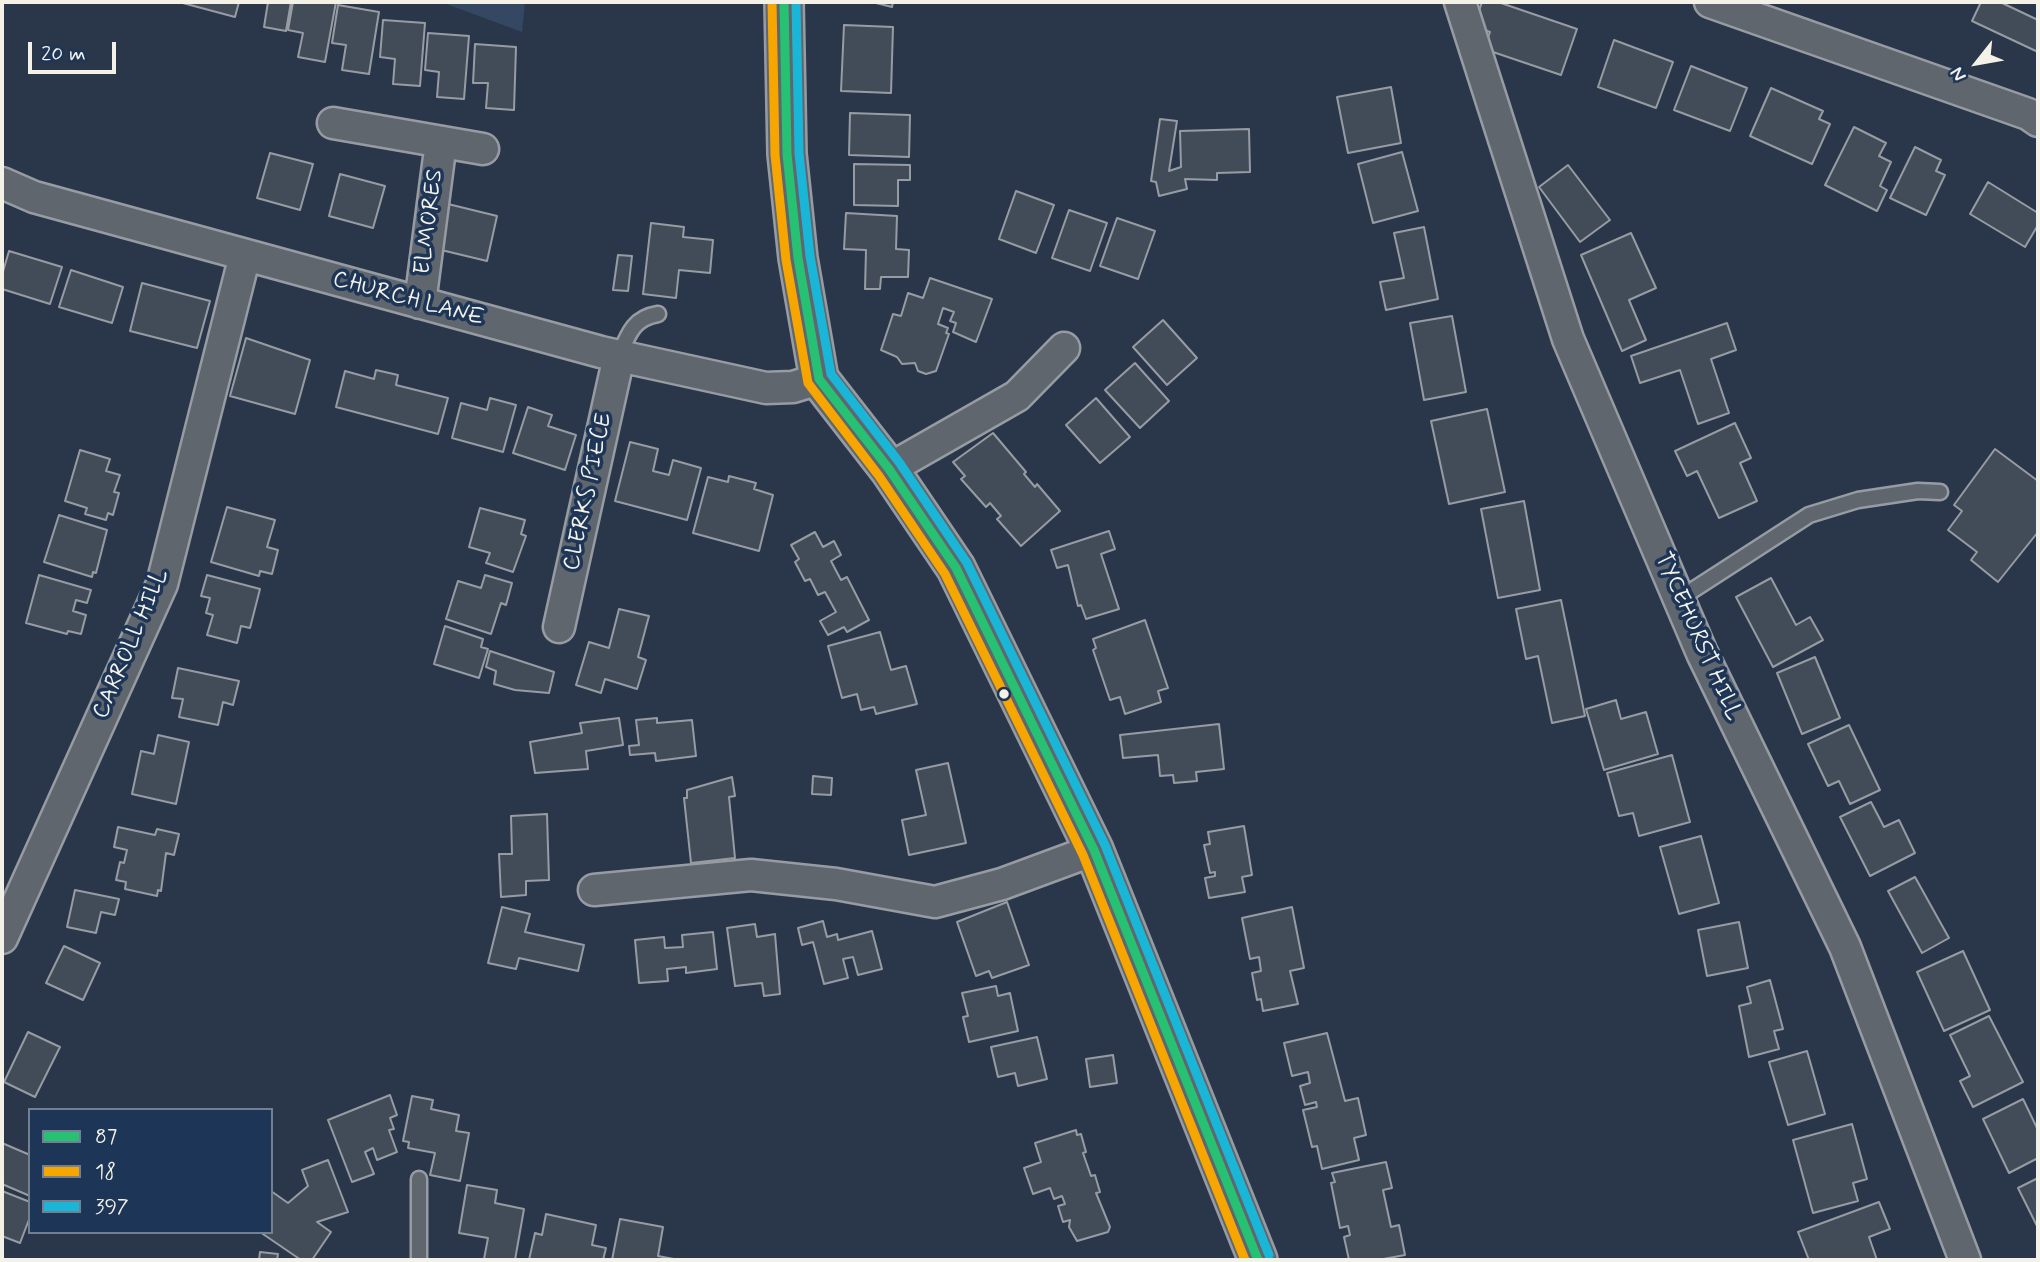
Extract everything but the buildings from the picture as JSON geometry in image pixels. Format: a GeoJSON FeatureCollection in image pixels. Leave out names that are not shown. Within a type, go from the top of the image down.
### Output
{"type":"FeatureCollection","features":[{"type":"Feature","properties":{"kind":"street"},"geometry":{"type":"LineString","coordinates":[[784,2],[787,154],[798,258],[819,379],[888,469],[956,568],[1094,850],[1258,1260]]}},
{"type":"Feature","properties":{"kind":"street","name":"TYCEHURST HILL"},"geometry":{"type":"LineString","coordinates":[[1460,2],[1568,339],[1679,599],[1845,947],[1965,1260]]}},
{"type":"Feature","properties":{"kind":"street"},"geometry":{"type":"LineString","coordinates":[[1710,2],[2028,114],[2038,121]]}},
{"type":"Feature","properties":{"kind":"street","name":"ELMORES"},"geometry":{"type":"LineString","coordinates":[[333,123],[483,149]]}},
{"type":"Feature","properties":{"kind":"street","name":"ELMORES"},"geometry":{"type":"LineString","coordinates":[[420,303],[441,142]]}},
{"type":"Feature","properties":{"kind":"street","name":"CHURCH LANE"},"geometry":{"type":"LineString","coordinates":[[2,183],[34,197],[619,356],[766,388],[793,387],[819,379]]}},
{"type":"Feature","properties":{"kind":"street","name":"CARROLL HILL"},"geometry":{"type":"LineString","coordinates":[[2,938],[162,584],[245,255]]}},
{"type":"Feature","properties":{"kind":"street"},"geometry":{"type":"LineString","coordinates":[[888,469],[1017,396],[1064,348]]}},
{"type":"Feature","properties":{"kind":"street","name":"CLERKS PIECE"},"geometry":{"type":"LineString","coordinates":[[559,627],[619,356]]}},
{"type":"Feature","properties":{"kind":"street"},"geometry":{"type":"LineString","coordinates":[[594,890],[751,875],[836,884],[934,902],[1002,884],[1094,850]]}},
{"type":"Feature","properties":{"kind":"lane"},"geometry":{"type":"LineString","coordinates":[[619,356],[632,326],[646,316],[658,314]]}},
{"type":"Feature","properties":{"kind":"lane"},"geometry":{"type":"LineString","coordinates":[[1679,599],[1809,515],[1858,500],[1918,491],[1940,492]]}},
{"type":"Feature","properties":{"kind":"lane"},"geometry":{"type":"LineString","coordinates":[[419,1179],[419,1260]]}},
{"type":"Feature","properties":{"kind":"shaded area"},"geometry":{"type":"Polygon","coordinates":[[[441,2],[525,2],[522,32],[441,2]]]}},
{"type":"Feature","properties":{"kind":"transit line","name":"18"},"geometry":{"type":"LineString","coordinates":[[772,2],[775,155],[786,260],[808,383],[879,476],[945,574],[1083,855],[1245,1260]]}},
{"type":"Feature","properties":{"kind":"transit line","name":"87"},"geometry":{"type":"LineString","coordinates":[[784,2],[787,154],[798,258],[819,379],[889,469],[956,568],[1094,850],[1258,1260]]}},
{"type":"Feature","properties":{"kind":"transit line","name":"397"},"geometry":{"type":"LineString","coordinates":[[796,2],[799,153],[810,256],[831,374],[899,462],[967,563],[1105,845],[1269,1255]]}}]}
